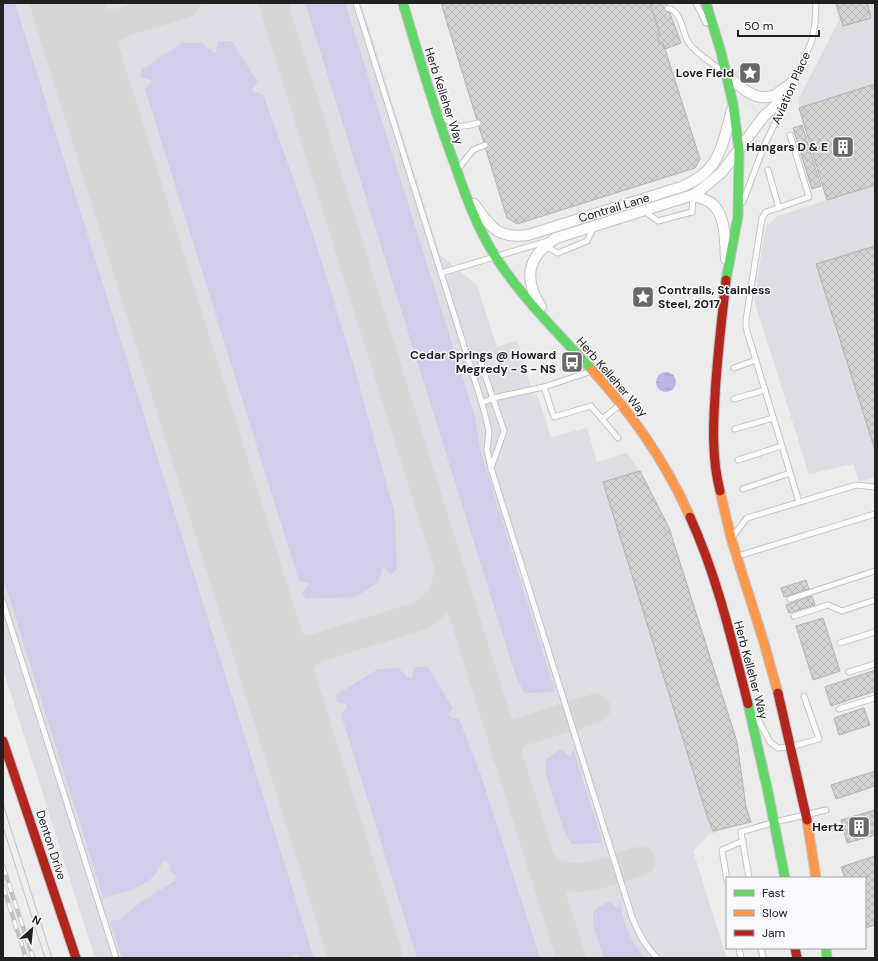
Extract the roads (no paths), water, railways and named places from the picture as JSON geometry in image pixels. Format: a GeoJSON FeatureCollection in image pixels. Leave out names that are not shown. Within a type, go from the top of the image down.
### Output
{"type":"FeatureCollection","features":[{"type":"Feature","properties":{"kind":"main road","name":"Herb Kelleher Way"},"geometry":{"type":"LineString","coordinates":[[402,3],[435,111],[464,192],[485,238],[496,257],[512,279],[556,331],[622,404],[642,431],[672,479],[694,524],[724,612],[749,705],[775,822],[785,877]]}},
{"type":"Feature","properties":{"kind":"main road","name":"Herb Kelleher Way"},"geometry":{"type":"LineString","coordinates":[[706,3],[733,104],[739,150],[738,216],[727,275],[717,356],[713,429],[717,479],[736,557],[764,643],[780,701],[806,816],[816,877]]}},
{"type":"Feature","properties":{"kind":"main road","name":"Denton Drive"},"geometry":{"type":"LineString","coordinates":[[3,740],[76,958]]}},
{"type":"Feature","properties":{"kind":"street"},"geometry":{"type":"LineString","coordinates":[[726,74],[749,92],[758,96],[768,97],[774,95],[793,82]]}},
{"type":"Feature","properties":{"kind":"street","name":"Contrail Lane"},"geometry":{"type":"LineString","coordinates":[[556,331],[535,297],[530,282],[531,269],[535,258],[544,246],[556,238],[693,196],[722,172],[764,116],[786,97]]}},
{"type":"Feature","properties":{"kind":"street","name":"Contrail Lane"},"geometry":{"type":"LineString","coordinates":[[464,192],[488,223],[499,233],[514,237],[528,235],[681,187],[695,182],[704,175],[712,165],[723,141],[733,104]]}},
{"type":"Feature","properties":{"kind":"street"},"geometry":{"type":"LineString","coordinates":[[693,196],[710,202],[722,217],[727,275]]}},
{"type":"Feature","properties":{"kind":"lane"},"geometry":{"type":"LineString","coordinates":[[356,3],[482,403],[489,431],[487,450],[491,468],[632,918],[640,936],[649,950],[657,958]]}},
{"type":"Feature","properties":{"kind":"lane"},"geometry":{"type":"LineString","coordinates":[[696,3],[720,52]]}},
{"type":"Feature","properties":{"kind":"lane","name":"Aviation Place"},"geometry":{"type":"LineString","coordinates":[[738,216],[754,168],[812,40],[816,3]]}},
{"type":"Feature","properties":{"kind":"lane"},"geometry":{"type":"LineString","coordinates":[[668,8],[673,9],[680,19],[683,33],[689,44],[699,54],[726,74]]}},
{"type":"Feature","properties":{"kind":"lane"},"geometry":{"type":"LineString","coordinates":[[435,111],[458,127],[465,127],[478,123]]}},
{"type":"Feature","properties":{"kind":"lane"},"geometry":{"type":"LineString","coordinates":[[790,135],[809,197],[766,212],[762,218],[746,328],[799,502]]}},
{"type":"Feature","properties":{"kind":"lane"},"geometry":{"type":"LineString","coordinates":[[456,170],[474,150],[485,145]]}},
{"type":"Feature","properties":{"kind":"lane"},"geometry":{"type":"LineString","coordinates":[[768,170],[779,208]]}},
{"type":"Feature","properties":{"kind":"lane"},"geometry":{"type":"LineString","coordinates":[[644,211],[658,221],[692,212],[693,196]]}},
{"type":"Feature","properties":{"kind":"lane"},"geometry":{"type":"LineString","coordinates":[[544,246],[558,253],[588,241],[595,226]]}},
{"type":"Feature","properties":{"kind":"lane","name":"Contrail Lane"},"geometry":{"type":"LineString","coordinates":[[441,273],[556,238]]}},
{"type":"Feature","properties":{"kind":"lane"},"geometry":{"type":"LineString","coordinates":[[734,368],[756,360]]}},
{"type":"Feature","properties":{"kind":"lane"},"geometry":{"type":"LineString","coordinates":[[481,362],[504,431],[491,468]]}},
{"type":"Feature","properties":{"kind":"lane"},"geometry":{"type":"LineString","coordinates":[[482,403],[493,398],[544,387],[593,371]]}},
{"type":"Feature","properties":{"kind":"lane"},"geometry":{"type":"LineString","coordinates":[[544,387],[554,417],[591,406],[618,438]]}},
{"type":"Feature","properties":{"kind":"lane"},"geometry":{"type":"LineString","coordinates":[[734,399],[765,390]]}},
{"type":"Feature","properties":{"kind":"lane"},"geometry":{"type":"LineString","coordinates":[[602,419],[622,404]]}},
{"type":"Feature","properties":{"kind":"lane"},"geometry":{"type":"LineString","coordinates":[[735,429],[773,418]]}},
{"type":"Feature","properties":{"kind":"lane"},"geometry":{"type":"LineString","coordinates":[[738,460],[782,446]]}},
{"type":"Feature","properties":{"kind":"lane"},"geometry":{"type":"LineString","coordinates":[[743,489],[790,473]]}},
{"type":"Feature","properties":{"kind":"lane"},"geometry":{"type":"LineString","coordinates":[[731,538],[747,518],[856,485],[875,487]]}},
{"type":"Feature","properties":{"kind":"lane"},"geometry":{"type":"LineString","coordinates":[[736,557],[875,514]]}},
{"type":"Feature","properties":{"kind":"lane"},"geometry":{"type":"LineString","coordinates":[[790,599],[875,571]]}},
{"type":"Feature","properties":{"kind":"lane"},"geometry":{"type":"LineString","coordinates":[[794,616],[828,605],[842,610],[875,600]]}},
{"type":"Feature","properties":{"kind":"lane"},"geometry":{"type":"LineString","coordinates":[[3,602],[116,958]]}},
{"type":"Feature","properties":{"kind":"lane"},"geometry":{"type":"LineString","coordinates":[[840,643],[875,632]]}},
{"type":"Feature","properties":{"kind":"lane"},"geometry":{"type":"LineString","coordinates":[[849,672],[875,664]]}},
{"type":"Feature","properties":{"kind":"lane"},"geometry":{"type":"LineString","coordinates":[[749,705],[770,742],[778,748],[790,747],[819,739],[804,696]]}},
{"type":"Feature","properties":{"kind":"lane"},"geometry":{"type":"LineString","coordinates":[[839,709],[875,698]]}},
{"type":"Feature","properties":{"kind":"lane"},"geometry":{"type":"LineString","coordinates":[[749,877],[741,832],[826,810]]}},
{"type":"Feature","properties":{"kind":"lane"},"geometry":{"type":"LineString","coordinates":[[726,877],[722,850],[743,841]]}},
{"type":"Feature","properties":{"kind":"water"},"geometry":{"type":"Polygon","coordinates":[[[666,372],[673,375],[676,382],[673,389],[666,392],[659,389],[656,382],[659,375],[666,372]]]}},
{"type":"Feature","properties":{"kind":"tram line"},"geometry":{"type":"LineString","coordinates":[[3,804],[52,958]]}},
{"type":"Feature","properties":{"kind":"tram line"},"geometry":{"type":"LineString","coordinates":[[3,827],[45,958]]}},
{"type":"Feature","properties":{"kind":"railway"},"geometry":{"type":"LineString","coordinates":[[3,866],[33,958]]}},
{"type":"Feature","properties":{"kind":"railway"},"geometry":{"type":"LineString","coordinates":[[3,886],[26,958]]}},
{"type":"Feature","properties":{"kind":"place","name":"Love Field"},"geometry":{"type":"Point","coordinates":[750,73]}},
{"type":"Feature","properties":{"kind":"place","name":"Hangars D & E"},"geometry":{"type":"Point","coordinates":[843,147]}},
{"type":"Feature","properties":{"kind":"place","name":"Contrails, Stainless Steel, 2017"},"geometry":{"type":"Point","coordinates":[643,297]}},
{"type":"Feature","properties":{"kind":"place","name":"Cedar Springs @ Howard Megredy - S - NS"},"geometry":{"type":"Point","coordinates":[572,362]}},
{"type":"Feature","properties":{"kind":"place","name":"Hertz"},"geometry":{"type":"Point","coordinates":[859,827]}}]}
